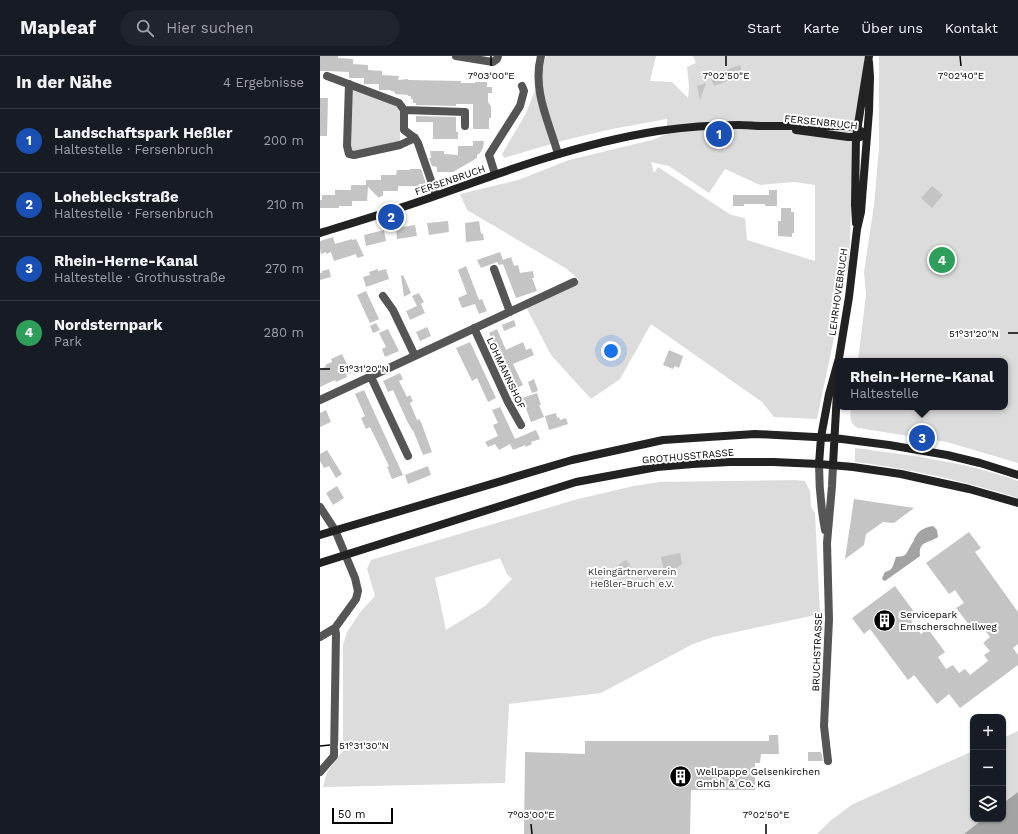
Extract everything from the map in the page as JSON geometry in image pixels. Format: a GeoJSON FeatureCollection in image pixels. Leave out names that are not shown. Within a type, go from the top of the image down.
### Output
{"type":"FeatureCollection","features":[{"type":"Feature","properties":{"kind":"main road","name":"LEHRHOVEBRUCH"},"geometry":{"type":"LineString","coordinates":[[857,229],[855,205],[856,137],[869,59]]}},
{"type":"Feature","properties":{"kind":"main road","name":"LEHRHOVEBRUCH"},"geometry":{"type":"LineString","coordinates":[[839,358],[849,297],[857,229],[861,212],[869,111],[869,59]]}},
{"type":"Feature","properties":{"kind":"main road","name":"FERSENBRUCH"},"geometry":{"type":"LineString","coordinates":[[320,233],[495,174],[558,154],[615,139],[661,131],[738,125],[848,126],[857,128],[867,136]]}},
{"type":"Feature","properties":{"kind":"main road","name":"FERSENBRUCH"},"geometry":{"type":"LineString","coordinates":[[762,126],[856,137],[867,136]]}},
{"type":"Feature","properties":{"kind":"main road","name":"LEHRHOVEBRUCH"},"geometry":{"type":"LineString","coordinates":[[819,464],[821,437],[829,394],[836,369]]}},
{"type":"Feature","properties":{"kind":"main road","name":"LEHRHOVEBRUCH"},"geometry":{"type":"LineString","coordinates":[[833,465],[836,406]]}},
{"type":"Feature","properties":{"kind":"main road","name":"GROTHUSSTRASSE"},"geometry":{"type":"LineString","coordinates":[[320,535],[572,460],[664,440],[755,434],[834,438],[889,445],[946,456],[1018,475]]}},
{"type":"Feature","properties":{"kind":"main road","name":"GROTHUSSTRASSE"},"geometry":{"type":"LineString","coordinates":[[320,563],[576,482],[657,467],[744,462],[780,462],[833,465],[914,477],[969,489],[1018,504]]}},
{"type":"Feature","properties":{"kind":"street"},"geometry":{"type":"LineString","coordinates":[[456,56],[493,62],[498,59],[498,56]]}},
{"type":"Feature","properties":{"kind":"street"},"geometry":{"type":"LineString","coordinates":[[541,56],[538,72],[539,92],[558,154]]}},
{"type":"Feature","properties":{"kind":"street"},"geometry":{"type":"LineString","coordinates":[[328,76],[399,103],[404,110],[404,130],[415,138],[418,143],[436,195]]}},
{"type":"Feature","properties":{"kind":"street"},"geometry":{"type":"LineString","coordinates":[[348,84],[347,146],[349,154],[354,155],[392,147],[415,138]]}},
{"type":"Feature","properties":{"kind":"street","name":"FERSENBRUCH"},"geometry":{"type":"LineString","coordinates":[[495,174],[489,155],[520,106],[524,91],[522,86]]}},
{"type":"Feature","properties":{"kind":"street"},"geometry":{"type":"LineString","coordinates":[[404,110],[465,112],[465,126]]}},
{"type":"Feature","properties":{"kind":"street"},"geometry":{"type":"LineString","coordinates":[[494,269],[510,312]]}},
{"type":"Feature","properties":{"kind":"street"},"geometry":{"type":"LineString","coordinates":[[320,400],[574,282]]}},
{"type":"Feature","properties":{"kind":"street"},"geometry":{"type":"LineString","coordinates":[[382,296],[393,310],[415,356]]}},
{"type":"Feature","properties":{"kind":"street","name":"LOHMANNSHOF"},"geometry":{"type":"LineString","coordinates":[[474,328],[508,402],[521,425]]}},
{"type":"Feature","properties":{"kind":"street"},"geometry":{"type":"LineString","coordinates":[[371,377],[408,456]]}},
{"type":"Feature","properties":{"kind":"street","name":"BRUCHSTRASSE"},"geometry":{"type":"LineString","coordinates":[[819,464],[821,506],[827,543]]}},
{"type":"Feature","properties":{"kind":"street","name":"BRUCHSTRASSE"},"geometry":{"type":"LineString","coordinates":[[828,761],[824,726],[829,619],[827,543],[833,465]]}},
{"type":"Feature","properties":{"kind":"street"},"geometry":{"type":"LineString","coordinates":[[320,507],[335,530],[346,554],[356,578],[358,591],[356,599],[335,628],[320,637]]}},
{"type":"Feature","properties":{"kind":"street"},"geometry":{"type":"LineString","coordinates":[[320,772],[334,756],[335,628]]}},
{"type":"Feature","properties":{"kind":"green space"},"geometry":{"type":"Polygon","coordinates":[[[546,56],[656,56],[650,81],[672,82],[688,98],[689,87],[687,67],[696,63],[693,56],[865,56],[853,149],[849,269],[841,278],[835,333],[817,419],[774,417],[762,402],[651,324],[620,379],[591,399],[551,355],[526,307],[579,280],[567,269],[467,210],[460,194],[518,180],[569,160],[652,140],[667,134],[667,119],[612,129],[565,140],[504,158],[502,154],[526,113],[539,80],[546,56]],[[651,162],[654,173],[658,167],[731,215],[745,218],[747,240],[815,261],[815,185],[795,182],[760,185],[725,169],[709,193],[669,166],[651,162]]]}},
{"type":"Feature","properties":{"kind":"green space"},"geometry":{"type":"Polygon","coordinates":[[[879,56],[1018,56],[1018,463],[947,442],[858,428],[852,422],[850,416],[851,410],[1008,410],[1008,358],[858,358],[866,294],[864,272],[874,205],[879,147],[879,56]]]}},
{"type":"Feature","properties":{"kind":"green space"},"geometry":{"type":"Polygon","coordinates":[[[353,88],[397,105],[400,110],[400,141],[354,154],[350,151],[350,94],[353,88]]]}},
{"type":"Feature","properties":{"kind":"green space"},"geometry":{"type":"Polygon","coordinates":[[[855,448],[938,460],[998,474],[1018,481],[1018,498],[975,485],[931,475],[855,462],[855,448]]]}},
{"type":"Feature","properties":{"kind":"green space","name":"Kleingärtnerverein Heßler-Bruch e.V."},"geometry":{"type":"Polygon","coordinates":[[[805,481],[810,491],[811,507],[815,513],[820,614],[713,637],[693,644],[601,693],[509,704],[505,783],[323,787],[327,772],[343,751],[343,645],[347,632],[362,610],[375,596],[367,569],[371,560],[578,499],[634,486],[660,482],[805,481]],[[500,558],[435,578],[446,630],[485,606],[512,579],[507,574],[500,558]]]}},
{"type":"Feature","properties":{"kind":"green space"},"geometry":{"type":"Polygon","coordinates":[[[1018,731],[1018,792],[1006,801],[1006,750],[1006,737],[1018,731]]]}},
{"type":"Feature","properties":{"kind":"green space"},"geometry":{"type":"Polygon","coordinates":[[[970,752],[970,822],[979,822],[964,834],[817,834],[830,821],[853,804],[970,752]]]}},
{"type":"Feature","properties":{"kind":"shaded area"},"geometry":{"type":"Polygon","coordinates":[[[933,526],[937,530],[938,537],[922,545],[920,556],[885,581],[883,580],[882,578],[885,572],[892,568],[896,557],[905,555],[919,532],[925,528],[933,526]]]}},
{"type":"Feature","properties":{"kind":"shaded area"},"geometry":{"type":"Polygon","coordinates":[[[1018,792],[1018,834],[964,834],[979,822],[1006,822],[1006,801],[1018,792]]]}},
{"type":"Feature","properties":{"kind":"building"},"geometry":{"type":"Polygon","coordinates":[[[320,56],[338,56],[338,58],[353,59],[353,64],[368,65],[368,70],[382,71],[382,75],[399,76],[398,80],[461,81],[461,83],[487,82],[487,87],[492,87],[492,93],[488,93],[488,102],[491,106],[489,129],[473,129],[473,104],[456,104],[456,106],[416,105],[416,103],[413,103],[411,96],[395,94],[395,92],[389,90],[379,90],[379,84],[364,84],[364,78],[349,78],[349,72],[320,71],[320,56]]]}},
{"type":"Feature","properties":{"kind":"building"},"geometry":{"type":"Polygon","coordinates":[[[740,65],[743,75],[714,86],[710,76],[740,65]]]}},
{"type":"Feature","properties":{"kind":"building"},"geometry":{"type":"Polygon","coordinates":[[[706,83],[700,100],[697,86],[706,83]]]}},
{"type":"Feature","properties":{"kind":"building"},"geometry":{"type":"Polygon","coordinates":[[[320,98],[328,98],[327,136],[320,136],[320,98]]]}},
{"type":"Feature","properties":{"kind":"building"},"geometry":{"type":"Polygon","coordinates":[[[416,116],[456,117],[456,132],[458,132],[458,139],[433,139],[433,122],[416,122],[416,116]]]}},
{"type":"Feature","properties":{"kind":"building"},"geometry":{"type":"Polygon","coordinates":[[[473,141],[484,141],[483,148],[477,155],[477,158],[453,172],[437,172],[437,167],[432,166],[429,158],[431,158],[430,151],[444,151],[444,154],[458,155],[458,146],[473,146],[473,141]]]}},
{"type":"Feature","properties":{"kind":"building"},"geometry":{"type":"Polygon","coordinates":[[[421,169],[426,184],[419,184],[419,186],[398,186],[398,191],[383,191],[383,196],[379,198],[368,187],[367,201],[352,201],[352,206],[339,206],[339,208],[320,208],[320,200],[322,200],[322,195],[335,195],[335,190],[351,190],[351,185],[366,185],[366,180],[381,180],[381,175],[396,175],[397,170],[421,169]]]}},
{"type":"Feature","properties":{"kind":"building"},"geometry":{"type":"Polygon","coordinates":[[[932,186],[943,195],[932,208],[921,198],[932,186]]]}},
{"type":"Feature","properties":{"kind":"building"},"geometry":{"type":"Polygon","coordinates":[[[769,190],[777,190],[777,206],[765,206],[765,204],[744,204],[744,206],[733,206],[733,195],[769,195],[769,190]]]}},
{"type":"Feature","properties":{"kind":"building"},"geometry":{"type":"Polygon","coordinates":[[[781,208],[791,208],[791,212],[794,212],[794,233],[792,233],[792,237],[778,236],[778,221],[781,221],[781,208]]]}},
{"type":"Feature","properties":{"kind":"building"},"geometry":{"type":"Polygon","coordinates":[[[448,221],[449,232],[429,235],[427,223],[448,221]]]}},
{"type":"Feature","properties":{"kind":"building"},"geometry":{"type":"Polygon","coordinates":[[[479,221],[481,234],[483,233],[484,240],[466,242],[465,223],[479,221]]]}},
{"type":"Feature","properties":{"kind":"building"},"geometry":{"type":"Polygon","coordinates":[[[415,225],[417,236],[397,239],[396,228],[415,225]]]}},
{"type":"Feature","properties":{"kind":"building"},"geometry":{"type":"Polygon","coordinates":[[[384,230],[386,241],[366,246],[364,235],[384,230]]]}},
{"type":"Feature","properties":{"kind":"building"},"geometry":{"type":"Polygon","coordinates":[[[333,237],[335,244],[356,239],[364,256],[357,258],[356,254],[334,261],[331,252],[321,254],[320,241],[333,237]]]}},
{"type":"Feature","properties":{"kind":"building"},"geometry":{"type":"Polygon","coordinates":[[[500,252],[503,260],[511,257],[514,266],[518,265],[520,273],[533,271],[534,278],[532,278],[537,291],[516,298],[503,264],[499,265],[497,262],[481,268],[477,260],[500,252]]]}},
{"type":"Feature","properties":{"kind":"building"},"geometry":{"type":"Polygon","coordinates":[[[466,266],[479,300],[482,299],[487,311],[479,314],[475,304],[462,308],[458,298],[467,294],[458,270],[466,266]]]}},
{"type":"Feature","properties":{"kind":"building"},"geometry":{"type":"Polygon","coordinates":[[[329,269],[331,277],[320,280],[320,273],[329,269]]]}},
{"type":"Feature","properties":{"kind":"building"},"geometry":{"type":"Polygon","coordinates":[[[378,269],[378,271],[386,269],[389,279],[366,287],[363,277],[370,275],[369,272],[378,269]]]}},
{"type":"Feature","properties":{"kind":"building"},"geometry":{"type":"Polygon","coordinates":[[[403,275],[411,293],[404,297],[401,276],[403,275]]]}},
{"type":"Feature","properties":{"kind":"building"},"geometry":{"type":"Polygon","coordinates":[[[366,291],[379,319],[370,323],[357,295],[366,291]]]}},
{"type":"Feature","properties":{"kind":"building"},"geometry":{"type":"Polygon","coordinates":[[[419,293],[424,302],[417,306],[412,296],[419,293]]]}},
{"type":"Feature","properties":{"kind":"building"},"geometry":{"type":"Polygon","coordinates":[[[421,304],[425,313],[410,320],[406,311],[421,304]]]}},
{"type":"Feature","properties":{"kind":"building"},"geometry":{"type":"Polygon","coordinates":[[[514,320],[516,326],[504,331],[502,325],[514,320]]]}},
{"type":"Feature","properties":{"kind":"building"},"geometry":{"type":"Polygon","coordinates":[[[376,323],[380,330],[373,333],[370,326],[376,323]]]}},
{"type":"Feature","properties":{"kind":"building"},"geometry":{"type":"Polygon","coordinates":[[[427,327],[431,336],[420,341],[416,332],[427,327]]]}},
{"type":"Feature","properties":{"kind":"building"},"geometry":{"type":"Polygon","coordinates":[[[388,329],[399,351],[385,357],[382,349],[386,347],[379,333],[388,329]]]}},
{"type":"Feature","properties":{"kind":"building"},"geometry":{"type":"Polygon","coordinates":[[[497,329],[506,350],[523,342],[526,350],[531,348],[534,355],[513,364],[523,385],[515,389],[489,333],[497,329]]]}},
{"type":"Feature","properties":{"kind":"building"},"geometry":{"type":"Polygon","coordinates":[[[470,342],[496,398],[488,402],[477,378],[472,381],[456,348],[470,342]]]}},
{"type":"Feature","properties":{"kind":"building"},"geometry":{"type":"Polygon","coordinates":[[[669,350],[683,356],[679,368],[675,366],[673,369],[663,365],[669,350]]]}},
{"type":"Feature","properties":{"kind":"building"},"geometry":{"type":"Polygon","coordinates":[[[342,354],[351,373],[346,375],[347,377],[336,382],[335,380],[320,387],[320,369],[326,367],[325,365],[332,362],[331,359],[342,354]]]}},
{"type":"Feature","properties":{"kind":"building"},"geometry":{"type":"Polygon","coordinates":[[[400,373],[403,379],[399,381],[407,397],[410,395],[413,401],[410,403],[417,420],[419,419],[421,422],[432,452],[423,455],[413,430],[407,421],[393,390],[388,392],[383,381],[400,373]]]}},
{"type":"Feature","properties":{"kind":"building"},"geometry":{"type":"Polygon","coordinates":[[[534,379],[538,391],[532,393],[528,382],[534,379]]]}},
{"type":"Feature","properties":{"kind":"building"},"geometry":{"type":"Polygon","coordinates":[[[364,390],[403,475],[392,479],[387,467],[389,466],[370,427],[366,429],[361,418],[365,416],[355,394],[364,390]]]}},
{"type":"Feature","properties":{"kind":"building"},"geometry":{"type":"Polygon","coordinates":[[[537,393],[541,405],[539,405],[544,417],[531,422],[522,398],[537,393]]]}},
{"type":"Feature","properties":{"kind":"building"},"geometry":{"type":"Polygon","coordinates":[[[500,407],[515,439],[536,430],[540,439],[531,442],[532,444],[526,447],[525,445],[513,450],[510,444],[499,450],[495,444],[488,447],[485,442],[498,436],[493,425],[498,423],[492,410],[500,407]]]}},
{"type":"Feature","properties":{"kind":"building"},"geometry":{"type":"Polygon","coordinates":[[[326,410],[331,422],[320,427],[320,413],[326,410]]]}},
{"type":"Feature","properties":{"kind":"building"},"geometry":{"type":"Polygon","coordinates":[[[556,413],[557,418],[559,417],[560,420],[566,418],[568,424],[549,430],[545,416],[556,413]]]}},
{"type":"Feature","properties":{"kind":"building"},"geometry":{"type":"Polygon","coordinates":[[[327,450],[342,474],[336,478],[329,466],[324,468],[320,461],[320,454],[327,450]]]}},
{"type":"Feature","properties":{"kind":"building"},"geometry":{"type":"Polygon","coordinates":[[[428,466],[431,475],[408,484],[405,475],[428,466]]]}},
{"type":"Feature","properties":{"kind":"building"},"geometry":{"type":"Polygon","coordinates":[[[337,486],[344,498],[333,505],[326,493],[337,486]]]}},
{"type":"Feature","properties":{"kind":"building"},"geometry":{"type":"Polygon","coordinates":[[[854,499],[914,508],[894,523],[883,522],[866,534],[864,545],[845,559],[854,499]]]}},
{"type":"Feature","properties":{"kind":"building","name":"Servicepark Emscherschnellweg"},"geometry":{"type":"Polygon","coordinates":[[[969,532],[981,548],[975,552],[1018,612],[1018,644],[1013,648],[1018,655],[1018,665],[960,708],[949,694],[937,704],[914,675],[908,680],[870,629],[864,634],[852,618],[895,586],[918,617],[911,621],[921,634],[928,629],[945,652],[938,657],[946,669],[953,665],[959,673],[965,669],[970,675],[988,661],[984,655],[990,651],[983,643],[990,637],[981,625],[974,631],[956,608],[964,603],[955,590],[949,594],[926,563],[969,532]]]}},
{"type":"Feature","properties":{"kind":"building"},"geometry":{"type":"Polygon","coordinates":[[[680,553],[682,564],[665,577],[661,557],[680,553]]]}},
{"type":"Feature","properties":{"kind":"building"},"geometry":{"type":"Polygon","coordinates":[[[626,560],[634,571],[626,577],[617,566],[626,560]]]}},
{"type":"Feature","properties":{"kind":"building","name":"Wellpappe Gelsenkirchen Gmbh & Co. KG"},"geometry":{"type":"Polygon","coordinates":[[[769,735],[778,735],[779,754],[761,754],[760,763],[755,763],[755,790],[691,790],[690,834],[524,834],[525,752],[585,754],[585,741],[769,741],[769,735]]]}},
{"type":"Feature","properties":{"kind":"building"},"geometry":{"type":"Polygon","coordinates":[[[808,752],[821,752],[823,761],[808,761],[808,752]]]}},
{"type":"Feature","properties":{"kind":"place","name":"Landschaftspark Heßler"},"geometry":{"type":"Point","coordinates":[719,134]}},
{"type":"Feature","properties":{"kind":"place","name":"Lohebleckstraße"},"geometry":{"type":"Point","coordinates":[391,217]}},
{"type":"Feature","properties":{"kind":"place","name":"Nordsternpark"},"geometry":{"type":"Point","coordinates":[942,260]}},
{"type":"Feature","properties":{"kind":"place","name":"Rhein-Herne-Kanal"},"geometry":{"type":"Point","coordinates":[922,438]}},
{"type":"Feature","properties":{"kind":"place","name":"Servicepark Emscherschnellweg"},"geometry":{"type":"Point","coordinates":[884,620]}},
{"type":"Feature","properties":{"kind":"place","name":"Wellpappe Gelsenkirchen Gmbh & Co. KG"},"geometry":{"type":"Point","coordinates":[681,777]}}]}
